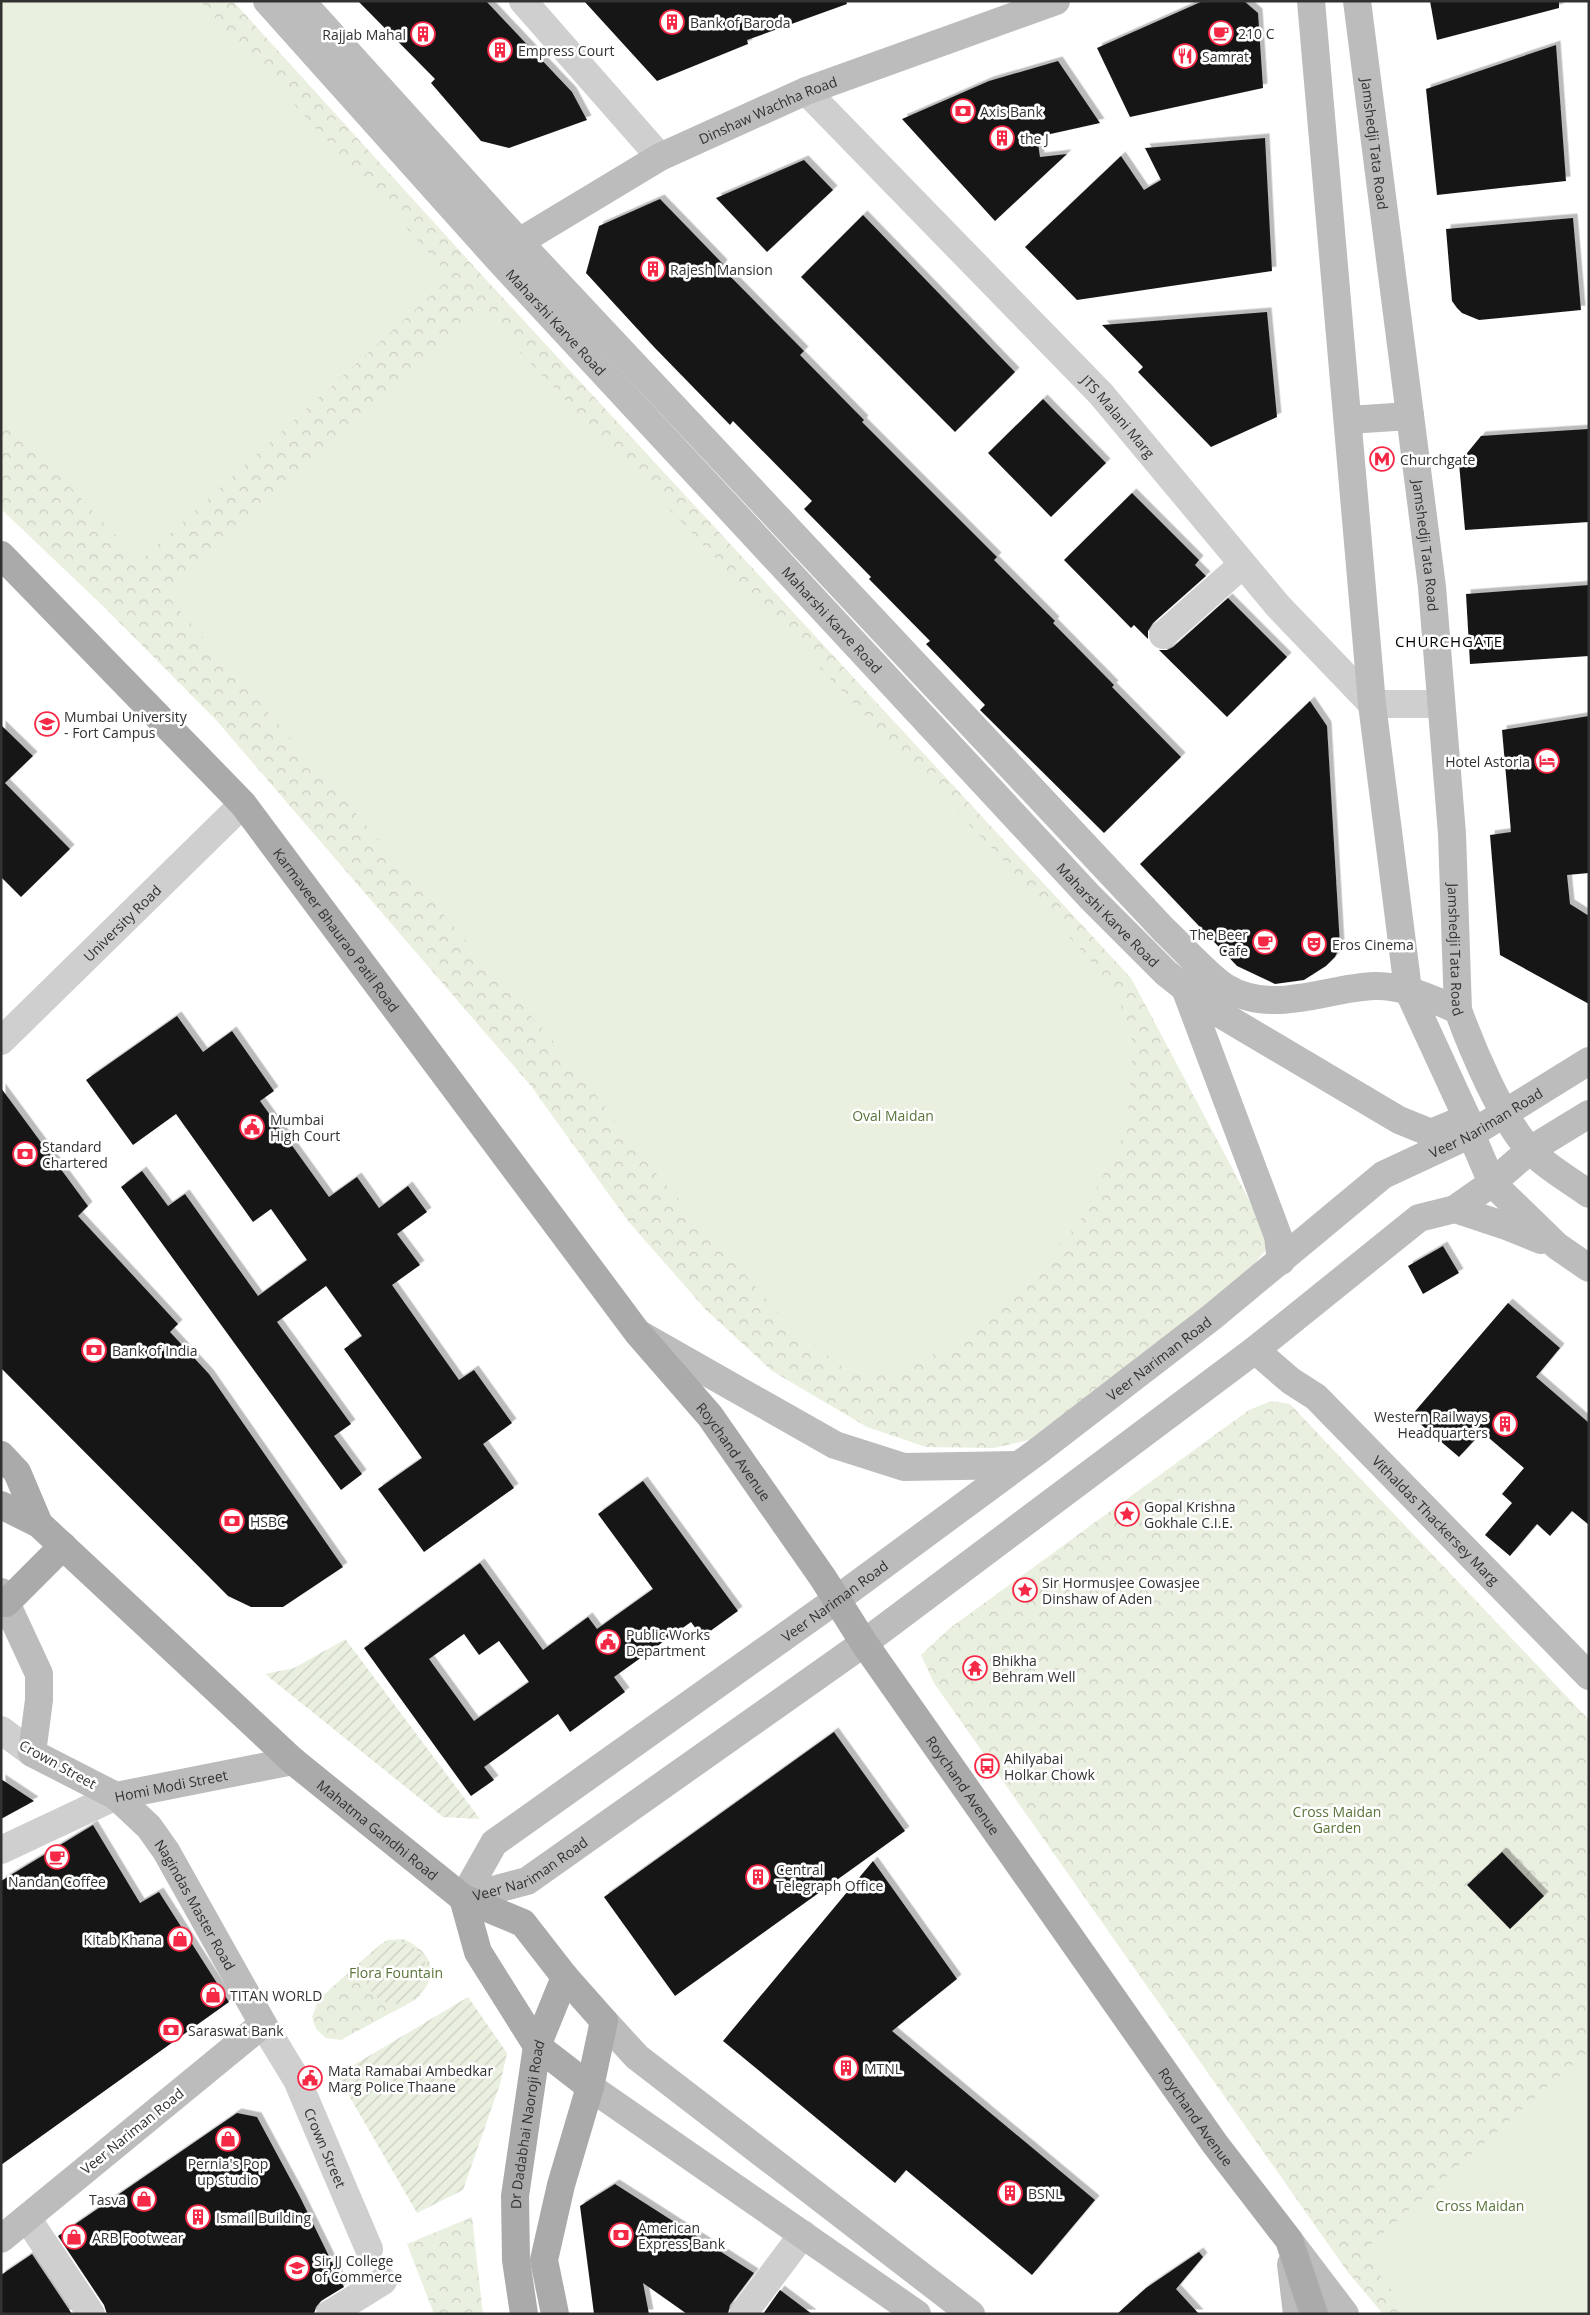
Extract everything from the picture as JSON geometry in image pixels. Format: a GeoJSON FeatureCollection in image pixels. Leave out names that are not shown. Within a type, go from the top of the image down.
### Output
{"type":"FeatureCollection","features":[{"type":"Feature","properties":{"kind":"main road","name":"Maharshi Karve Road"},"geometry":{"type":"LineString","coordinates":[[267,1],[499,260],[1084,889],[1166,973],[1210,1008],[1398,1120],[1431,1133],[1469,1126]]}},
{"type":"Feature","properties":{"kind":"main road","name":"Maharshi Karve Road"},"geometry":{"type":"LineString","coordinates":[[302,1],[519,242],[1164,930],[1225,987],[1248,997],[1274,1001],[1375,986],[1408,990],[1458,1010]]}},
{"type":"Feature","properties":{"kind":"main road","name":"Dinshaw Wachha Road"},"geometry":{"type":"LineString","coordinates":[[499,260],[519,242],[660,156],[806,91],[1056,1]]}},
{"type":"Feature","properties":{"kind":"main road"},"geometry":{"type":"LineString","coordinates":[[1311,1],[1372,704],[1408,990],[1469,1126],[1492,1183],[1557,1246],[1589,1268]]}},
{"type":"Feature","properties":{"kind":"main road","name":"Jamshedji Tata Road"},"geometry":{"type":"LineString","coordinates":[[1357,1],[1432,587],[1452,834],[1458,1010],[1466,1033],[1504,1112]]}},
{"type":"Feature","properties":{"kind":"main road"},"geometry":{"type":"LineString","coordinates":[[1348,420],[1410,416]]}},
{"type":"Feature","properties":{"kind":"main road","name":"Karmaveer Bhaurao Patil Road"},"geometry":{"type":"LineString","coordinates":[[1,555],[243,804],[637,1332]]}},
{"type":"Feature","properties":{"kind":"main road"},"geometry":{"type":"LineString","coordinates":[[1185,988],[1278,1236],[1281,1261]]}},
{"type":"Feature","properties":{"kind":"main road","name":"Veer Nariman Road"},"geometry":{"type":"LineString","coordinates":[[463,1898],[494,1843],[836,1600],[1017,1465],[1212,1317],[1383,1175],[1469,1126],[1504,1112],[1589,1061]]}},
{"type":"Feature","properties":{"kind":"main road"},"geometry":{"type":"LineString","coordinates":[[1504,1112],[1530,1150],[1589,1194]]}},
{"type":"Feature","properties":{"kind":"main road","name":"Veer Nariman Road"},"geometry":{"type":"LineString","coordinates":[[463,1898],[527,1881],[864,1643],[1255,1350],[1418,1218],[1455,1209],[1492,1183],[1530,1150],[1589,1114]]}},
{"type":"Feature","properties":{"kind":"main road"},"geometry":{"type":"LineString","coordinates":[[1455,1209],[1509,1226],[1557,1246]]}},
{"type":"Feature","properties":{"kind":"main road"},"geometry":{"type":"LineString","coordinates":[[637,1332],[835,1445],[904,1467],[1017,1465]]}},
{"type":"Feature","properties":{"kind":"main road","name":"Roychand Avenue"},"geometry":{"type":"LineString","coordinates":[[637,1332],[710,1416],[864,1643],[1215,2144],[1289,2240],[1314,2314]]}},
{"type":"Feature","properties":{"kind":"main road","name":"Vithaldas Thackersey Marg"},"geometry":{"type":"LineString","coordinates":[[1255,1350],[1291,1381],[1316,1397],[1589,1676]]}},
{"type":"Feature","properties":{"kind":"main road"},"geometry":{"type":"LineString","coordinates":[[9,1464],[39,1524]]}},
{"type":"Feature","properties":{"kind":"main road"},"geometry":{"type":"LineString","coordinates":[[1,1505],[39,1524]]}},
{"type":"Feature","properties":{"kind":"main road","name":"Mahatma Gandhi Road"},"geometry":{"type":"LineString","coordinates":[[39,1524],[293,1761],[463,1898]]}},
{"type":"Feature","properties":{"kind":"main road"},"geometry":{"type":"LineString","coordinates":[[32,1752],[39,1700],[38,1674],[4,1598],[63,1546]]}},
{"type":"Feature","properties":{"kind":"main road","name":"Crown Street"},"geometry":{"type":"LineString","coordinates":[[32,1752],[116,1796]]}},
{"type":"Feature","properties":{"kind":"main road","name":"Homi Modi Street"},"geometry":{"type":"LineString","coordinates":[[116,1796],[293,1761]]}},
{"type":"Feature","properties":{"kind":"main road","name":"Nagindas Master Road"},"geometry":{"type":"LineString","coordinates":[[116,1796],[149,1827],[166,1850],[263,2024]]}},
{"type":"Feature","properties":{"kind":"main road"},"geometry":{"type":"LineString","coordinates":[[463,1898],[523,1923],[565,1977],[636,2057],[971,2314]]}},
{"type":"Feature","properties":{"kind":"main road","name":"Dr Dadabhai Naoroji Road"},"geometry":{"type":"LineString","coordinates":[[463,1898],[478,1952],[537,2046],[515,2196],[516,2260],[524,2314]]}},
{"type":"Feature","properties":{"kind":"main road"},"geometry":{"type":"LineString","coordinates":[[565,1977],[537,2046],[590,2087],[917,2314]]}},
{"type":"Feature","properties":{"kind":"main road"},"geometry":{"type":"LineString","coordinates":[[555,2314],[544,2260],[561,2185],[590,2087],[606,2023]]}},
{"type":"Feature","properties":{"kind":"main road","name":"Veer Nariman Road"},"geometry":{"type":"LineString","coordinates":[[1,2239],[263,2024]]}},
{"type":"Feature","properties":{"kind":"main road"},"geometry":{"type":"LineString","coordinates":[[1289,2240],[1297,2314]]}},
{"type":"Feature","properties":{"kind":"main road"},"geometry":{"type":"LineString","coordinates":[[1289,2240],[1346,2314]]}},
{"type":"Feature","properties":{"kind":"street"},"geometry":{"type":"LineString","coordinates":[[523,1],[660,156]]}},
{"type":"Feature","properties":{"kind":"street","name":"JTS Malani Marg"},"geometry":{"type":"LineString","coordinates":[[806,91],[1101,394],[1242,565],[1278,606],[1372,704]]}},
{"type":"Feature","properties":{"kind":"street"},"geometry":{"type":"LineString","coordinates":[[1162,635],[1242,565]]}},
{"type":"Feature","properties":{"kind":"street"},"geometry":{"type":"LineString","coordinates":[[1372,704],[1441,704]]}},
{"type":"Feature","properties":{"kind":"street","name":"University Road"},"geometry":{"type":"LineString","coordinates":[[1,1042],[243,804]]}},
{"type":"Feature","properties":{"kind":"street","name":"Crown Street"},"geometry":{"type":"LineString","coordinates":[[1,1730],[32,1752]]}},
{"type":"Feature","properties":{"kind":"street","name":"Homi Modi Street"},"geometry":{"type":"LineString","coordinates":[[1,1850],[116,1796]]}},
{"type":"Feature","properties":{"kind":"street","name":"Crown Street"},"geometry":{"type":"LineString","coordinates":[[263,2024],[297,2080],[369,2249]]}},
{"type":"Feature","properties":{"kind":"street"},"geometry":{"type":"LineString","coordinates":[[27,2218],[91,2314]]}},
{"type":"Feature","properties":{"kind":"street"},"geometry":{"type":"LineString","coordinates":[[743,2314],[802,2234]]}},
{"type":"Feature","properties":{"kind":"street"},"geometry":{"type":"LineString","coordinates":[[330,2314],[382,2281]]}},
{"type":"Feature","properties":{"kind":"green space","name":"Oval Maidan"},"geometry":{"type":"Polygon","coordinates":[[[1,1],[233,1],[479,272],[1131,978],[1272,1243],[1215,1310],[1046,1436],[994,1448],[926,1447],[867,1427],[772,1371],[706,1310],[628,1221],[531,1086],[216,720],[104,607],[1,509],[1,1]]]}},
{"type":"Feature","properties":{"kind":"green space"},"geometry":{"type":"Polygon","coordinates":[[[1,1],[200,1],[451,277],[140,561],[1,414],[1,1]]]}},
{"type":"Feature","properties":{"kind":"green space"},"geometry":{"type":"Polygon","coordinates":[[[481,311],[1011,869],[1116,991],[1133,1043],[1127,1129],[1079,1223],[991,1320],[902,1373],[852,1374],[792,1328],[646,1162],[567,1057],[169,598],[481,311]]]}},
{"type":"Feature","properties":{"kind":"green space","name":"Cross Maidan Garden"},"geometry":{"type":"Polygon","coordinates":[[[1271,1401],[1290,1404],[1589,1720],[1589,2314],[1383,2314],[1347,2271],[934,1683],[921,1655],[950,1628],[1249,1410],[1271,1401]]]}},
{"type":"Feature","properties":{"kind":"green space"},"geometry":{"type":"Polygon","coordinates":[[[346,1639],[480,1819],[443,1817],[265,1674],[294,1668],[346,1639]]]}},
{"type":"Feature","properties":{"kind":"green space"},"geometry":{"type":"Polygon","coordinates":[[[402,1939],[421,1950],[430,1965],[431,1974],[423,1991],[415,2000],[341,2040],[326,2038],[316,2029],[312,2017],[318,2000],[377,1947],[387,1940],[402,1939]]]}},
{"type":"Feature","properties":{"kind":"green space","name":"Flora Fountain"},"geometry":{"type":"Polygon","coordinates":[[[396,1942],[413,1947],[418,1951],[422,1956],[427,1973],[422,1990],[418,1995],[413,1999],[396,2004],[379,1999],[374,1995],[370,1990],[365,1973],[370,1956],[374,1951],[379,1947],[396,1942]]]}},
{"type":"Feature","properties":{"kind":"green space"},"geometry":{"type":"Polygon","coordinates":[[[468,1997],[507,2053],[500,2084],[463,2190],[417,2213],[337,2075],[468,1997]]]}},
{"type":"Feature","properties":{"kind":"green space","name":"Cross Maidan"},"geometry":{"type":"Polygon","coordinates":[[[1589,2050],[1589,2314],[1410,2314],[1362,2252],[1589,2050]]]}},
{"type":"Feature","properties":{"kind":"green space"},"geometry":{"type":"Polygon","coordinates":[[[472,2217],[483,2314],[434,2314],[407,2244],[472,2217]]]}},
{"type":"Feature","properties":{"kind":"building","name":"Empress Court"},"geometry":{"type":"Polygon","coordinates":[[[358,1],[486,1],[572,92],[587,120],[509,148],[481,141],[431,83],[435,79],[358,1]]]}},
{"type":"Feature","properties":{"kind":"building","name":"Bank of Baroda"},"geometry":{"type":"Polygon","coordinates":[[[584,1],[846,1],[847,4],[747,40],[748,44],[657,81],[584,1]]]}},
{"type":"Feature","properties":{"kind":"building"},"geometry":{"type":"Polygon","coordinates":[[[1203,1],[1244,1],[1258,13],[1263,88],[1130,117],[1097,48],[1203,1]]]}},
{"type":"Feature","properties":{"kind":"building"},"geometry":{"type":"Polygon","coordinates":[[[1430,1],[1559,1],[1559,8],[1437,40],[1430,1]]]}},
{"type":"Feature","properties":{"kind":"building"},"geometry":{"type":"Polygon","coordinates":[[[1556,45],[1566,181],[1437,195],[1426,89],[1556,45]]]}},
{"type":"Feature","properties":{"kind":"building","name":"the J"},"geometry":{"type":"Polygon","coordinates":[[[1058,61],[1100,123],[1037,137],[1040,157],[1067,154],[995,221],[902,119],[989,81],[1058,61]]]}},
{"type":"Feature","properties":{"kind":"building"},"geometry":{"type":"Polygon","coordinates":[[[1265,138],[1272,271],[1077,300],[1025,247],[1121,156],[1144,190],[1161,180],[1145,148],[1265,138]]]}},
{"type":"Feature","properties":{"kind":"building"},"geometry":{"type":"Polygon","coordinates":[[[804,160],[833,190],[767,252],[716,198],[804,160]]]}},
{"type":"Feature","properties":{"kind":"building"},"geometry":{"type":"Polygon","coordinates":[[[660,199],[723,264],[721,267],[804,351],[800,355],[864,420],[862,422],[997,557],[994,560],[1055,621],[1053,623],[1114,685],[1112,687],[1181,757],[1104,833],[980,710],[985,705],[926,644],[930,641],[869,579],[871,577],[804,509],[812,501],[733,421],[730,425],[654,347],[586,273],[599,226],[660,199]]]}},
{"type":"Feature","properties":{"kind":"building"},"geometry":{"type":"Polygon","coordinates":[[[863,215],[1015,372],[955,432],[801,277],[863,215]]]}},
{"type":"Feature","properties":{"kind":"building"},"geometry":{"type":"Polygon","coordinates":[[[1573,218],[1581,310],[1479,320],[1462,313],[1457,308],[1452,301],[1446,229],[1573,218]]]}},
{"type":"Feature","properties":{"kind":"building"},"geometry":{"type":"Polygon","coordinates":[[[1267,312],[1277,417],[1211,447],[1138,372],[1143,367],[1102,325],[1267,312]]]}},
{"type":"Feature","properties":{"kind":"building"},"geometry":{"type":"Polygon","coordinates":[[[1043,399],[1106,463],[1051,517],[988,453],[1043,399]]]}},
{"type":"Feature","properties":{"kind":"building"},"geometry":{"type":"Polygon","coordinates":[[[1588,429],[1589,522],[1465,530],[1459,463],[1481,436],[1588,429]]]}},
{"type":"Feature","properties":{"kind":"building"},"geometry":{"type":"Polygon","coordinates":[[[1132,493],[1199,560],[1195,565],[1206,576],[1153,623],[1148,631],[1148,639],[1134,625],[1131,628],[1064,560],[1132,493]]]}},
{"type":"Feature","properties":{"kind":"building"},"geometry":{"type":"Polygon","coordinates":[[[1589,585],[1589,656],[1470,664],[1466,594],[1589,585]]]}},
{"type":"Feature","properties":{"kind":"building"},"geometry":{"type":"Polygon","coordinates":[[[1228,598],[1287,657],[1227,717],[1159,650],[1167,650],[1173,647],[1228,598]]]}},
{"type":"Feature","properties":{"kind":"building"},"geometry":{"type":"Polygon","coordinates":[[[1310,701],[1327,726],[1340,946],[1335,957],[1326,966],[1304,980],[1275,984],[1237,966],[1140,864],[1310,701]]]}},
{"type":"Feature","properties":{"kind":"building"},"geometry":{"type":"Polygon","coordinates":[[[1589,716],[1589,873],[1567,875],[1570,904],[1589,916],[1589,1004],[1500,955],[1490,835],[1511,832],[1502,730],[1589,716]]]}},
{"type":"Feature","properties":{"kind":"building"},"geometry":{"type":"Polygon","coordinates":[[[1,725],[33,756],[5,783],[70,849],[21,897],[1,877],[1,725]]]}},
{"type":"Feature","properties":{"kind":"building"},"geometry":{"type":"Polygon","coordinates":[[[177,1016],[203,1052],[232,1031],[274,1091],[260,1101],[329,1197],[357,1177],[379,1208],[408,1186],[427,1212],[397,1234],[420,1265],[392,1285],[459,1380],[474,1370],[512,1423],[483,1444],[514,1488],[424,1552],[378,1489],[422,1458],[344,1349],[362,1336],[326,1286],[277,1322],[351,1424],[334,1436],[362,1474],[341,1490],[121,1187],[142,1171],[168,1206],[185,1194],[258,1296],[307,1260],[271,1209],[253,1222],[176,1114],[133,1145],[86,1080],[177,1016]]]}},
{"type":"Feature","properties":{"kind":"building"},"geometry":{"type":"Polygon","coordinates":[[[1,1088],[88,1206],[78,1216],[178,1324],[170,1332],[209,1374],[343,1567],[283,1607],[251,1607],[228,1596],[1,1368],[1,1088]]]}},
{"type":"Feature","properties":{"kind":"building"},"geometry":{"type":"Polygon","coordinates":[[[1443,1246],[1459,1273],[1423,1294],[1408,1266],[1443,1246]]]}},
{"type":"Feature","properties":{"kind":"building","name":"Western Railways Headquarters"},"geometry":{"type":"Polygon","coordinates":[[[1508,1303],[1560,1348],[1536,1377],[1589,1423],[1589,1525],[1572,1511],[1550,1536],[1537,1524],[1510,1556],[1485,1535],[1512,1503],[1502,1494],[1524,1468],[1482,1432],[1459,1457],[1411,1416],[1508,1303]]]}},
{"type":"Feature","properties":{"kind":"building","name":"Public Works Department"},"geometry":{"type":"Polygon","coordinates":[[[643,1481],[738,1611],[702,1637],[691,1622],[614,1677],[625,1692],[570,1732],[558,1714],[484,1767],[494,1780],[471,1796],[364,1648],[480,1563],[543,1650],[588,1617],[597,1629],[653,1589],[598,1514],[643,1481]],[[464,1634],[429,1659],[474,1721],[529,1682],[499,1641],[479,1655],[464,1634]]]}},
{"type":"Feature","properties":{"kind":"building","name":"Central Telegraph Office"},"geometry":{"type":"Polygon","coordinates":[[[834,1732],[905,1831],[675,1996],[604,1897],[834,1732]]]}},
{"type":"Feature","properties":{"kind":"building"},"geometry":{"type":"Polygon","coordinates":[[[1,1779],[34,1801],[1,1819],[1,1779]]]}},
{"type":"Feature","properties":{"kind":"building"},"geometry":{"type":"Polygon","coordinates":[[[93,1825],[140,1903],[159,1892],[229,2002],[1,2165],[1,1881],[93,1825]]]}},
{"type":"Feature","properties":{"kind":"building"},"geometry":{"type":"Polygon","coordinates":[[[1502,1852],[1544,1896],[1510,1929],[1467,1885],[1502,1852]]]}},
{"type":"Feature","properties":{"kind":"building"},"geometry":{"type":"Polygon","coordinates":[[[873,1861],[957,1979],[892,2031],[1095,2200],[1032,2275],[906,2170],[895,2183],[723,2041],[873,1861]]]}},
{"type":"Feature","properties":{"kind":"building"},"geometry":{"type":"Polygon","coordinates":[[[237,2113],[257,2117],[300,2197],[344,2287],[321,2301],[316,2307],[314,2314],[107,2314],[104,2305],[58,2236],[237,2113]]]}},
{"type":"Feature","properties":{"kind":"building"},"geometry":{"type":"Polygon","coordinates":[[[615,2184],[754,2273],[730,2305],[728,2314],[687,2314],[643,2283],[649,2314],[594,2314],[580,2206],[615,2184]]]}},
{"type":"Feature","properties":{"kind":"building"},"geometry":{"type":"Polygon","coordinates":[[[1199,2252],[1203,2257],[1176,2289],[1199,2314],[1117,2314],[1146,2288],[1199,2252]]]}},
{"type":"Feature","properties":{"kind":"building"},"geometry":{"type":"Polygon","coordinates":[[[32,2254],[72,2314],[1,2314],[1,2275],[32,2254]]]}},
{"type":"Feature","properties":{"kind":"building"},"geometry":{"type":"Polygon","coordinates":[[[780,2290],[812,2314],[763,2314],[780,2290]]]}},
{"type":"Feature","properties":{"kind":"place","name":"Bank of Baroda"},"geometry":{"type":"Point","coordinates":[672,22]}},
{"type":"Feature","properties":{"kind":"place","name":"210 C"},"geometry":{"type":"Point","coordinates":[1221,33]}},
{"type":"Feature","properties":{"kind":"place","name":"Rajjab Mahal"},"geometry":{"type":"Point","coordinates":[423,34]}},
{"type":"Feature","properties":{"kind":"place","name":"Empress Court"},"geometry":{"type":"Point","coordinates":[500,50]}},
{"type":"Feature","properties":{"kind":"place","name":"Samrat"},"geometry":{"type":"Point","coordinates":[1185,56]}},
{"type":"Feature","properties":{"kind":"place","name":"Axis Bank"},"geometry":{"type":"Point","coordinates":[963,111]}},
{"type":"Feature","properties":{"kind":"place","name":"the J"},"geometry":{"type":"Point","coordinates":[1002,138]}},
{"type":"Feature","properties":{"kind":"place","name":"Rajesh Mansion"},"geometry":{"type":"Point","coordinates":[653,269]}},
{"type":"Feature","properties":{"kind":"place","name":"Churchgate"},"geometry":{"type":"Point","coordinates":[1382,459]}},
{"type":"Feature","properties":{"kind":"place","name":"Mumbai University - Fort Campus"},"geometry":{"type":"Point","coordinates":[47,724]}},
{"type":"Feature","properties":{"kind":"place","name":"Hotel Astoria"},"geometry":{"type":"Point","coordinates":[1547,761]}},
{"type":"Feature","properties":{"kind":"place","name":"The Beer Cafe"},"geometry":{"type":"Point","coordinates":[1265,942]}},
{"type":"Feature","properties":{"kind":"place","name":"Eros Cinema"},"geometry":{"type":"Point","coordinates":[1314,944]}},
{"type":"Feature","properties":{"kind":"place","name":"Mumbai High Court"},"geometry":{"type":"Point","coordinates":[252,1127]}},
{"type":"Feature","properties":{"kind":"place","name":"Standard Chartered"},"geometry":{"type":"Point","coordinates":[25,1154]}},
{"type":"Feature","properties":{"kind":"place","name":"Bank of India"},"geometry":{"type":"Point","coordinates":[94,1350]}},
{"type":"Feature","properties":{"kind":"place","name":"Western Railways Headquarters"},"geometry":{"type":"Point","coordinates":[1505,1424]}},
{"type":"Feature","properties":{"kind":"place","name":"Gopal Krishna Gokhale C.I.E."},"geometry":{"type":"Point","coordinates":[1127,1514]}},
{"type":"Feature","properties":{"kind":"place","name":"HSBC"},"geometry":{"type":"Point","coordinates":[232,1521]}},
{"type":"Feature","properties":{"kind":"place","name":"Sir Hormusjee Cowasjee Dinshaw of Aden"},"geometry":{"type":"Point","coordinates":[1025,1590]}},
{"type":"Feature","properties":{"kind":"place","name":"Public Works Department"},"geometry":{"type":"Point","coordinates":[608,1642]}},
{"type":"Feature","properties":{"kind":"place","name":"Bhikha Behram Well"},"geometry":{"type":"Point","coordinates":[975,1668]}},
{"type":"Feature","properties":{"kind":"place","name":"Ahilyabai Holkar Chowk"},"geometry":{"type":"Point","coordinates":[987,1766]}},
{"type":"Feature","properties":{"kind":"place","name":"Nandan Coffee"},"geometry":{"type":"Point","coordinates":[57,1857]}},
{"type":"Feature","properties":{"kind":"place","name":"Central Telegraph Office"},"geometry":{"type":"Point","coordinates":[758,1877]}},
{"type":"Feature","properties":{"kind":"place","name":"Kitab Khana"},"geometry":{"type":"Point","coordinates":[180,1939]}},
{"type":"Feature","properties":{"kind":"place","name":"TITAN WORLD"},"geometry":{"type":"Point","coordinates":[213,1995]}},
{"type":"Feature","properties":{"kind":"place","name":"Saraswat Bank"},"geometry":{"type":"Point","coordinates":[171,2030]}},
{"type":"Feature","properties":{"kind":"place","name":"MTNL"},"geometry":{"type":"Point","coordinates":[846,2068]}},
{"type":"Feature","properties":{"kind":"place","name":"Mata Ramabai Ambedkar Marg Police Thaane"},"geometry":{"type":"Point","coordinates":[310,2078]}},
{"type":"Feature","properties":{"kind":"place","name":"Pernia's Pop up studio"},"geometry":{"type":"Point","coordinates":[228,2139]}},
{"type":"Feature","properties":{"kind":"place","name":"BSNL"},"geometry":{"type":"Point","coordinates":[1010,2193]}},
{"type":"Feature","properties":{"kind":"place","name":"Tasva"},"geometry":{"type":"Point","coordinates":[144,2199]}},
{"type":"Feature","properties":{"kind":"place","name":"Ismail Building"},"geometry":{"type":"Point","coordinates":[198,2217]}},
{"type":"Feature","properties":{"kind":"place","name":"American Express Bank"},"geometry":{"type":"Point","coordinates":[621,2235]}},
{"type":"Feature","properties":{"kind":"place","name":"ARB Footwear"},"geometry":{"type":"Point","coordinates":[74,2237]}},
{"type":"Feature","properties":{"kind":"place","name":"Sir JJ College of Commerce"},"geometry":{"type":"Point","coordinates":[297,2268]}},
{"type":"Feature","properties":{"kind":"district","name":"CHURCHGATE"},"geometry":{"type":"Point","coordinates":[1449,641]}}]}
